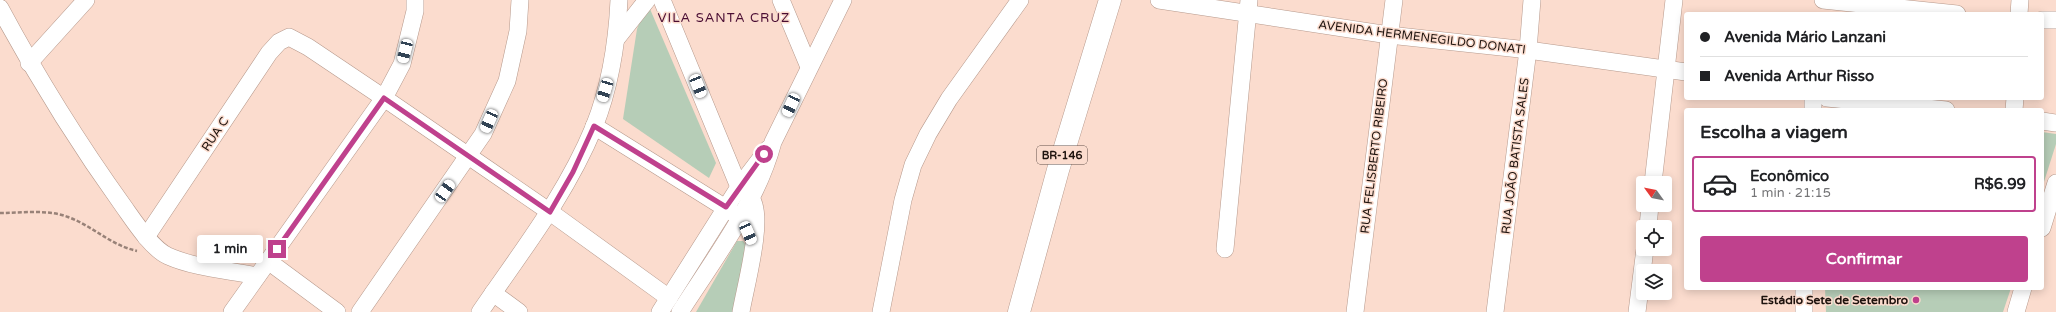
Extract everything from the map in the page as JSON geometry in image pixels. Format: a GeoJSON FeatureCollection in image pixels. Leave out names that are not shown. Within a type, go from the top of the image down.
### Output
{"type":"FeatureCollection","features":[{"type":"Feature","properties":{"kind":"main road","name":"BR-146"},"geometry":{"type":"LineString","coordinates":[[1019,312],[1058,170],[1110,0]]}},
{"type":"Feature","properties":{"kind":"street"},"geometry":{"type":"LineString","coordinates":[[29,63],[86,0]]}},
{"type":"Feature","properties":{"kind":"street"},"geometry":{"type":"LineString","coordinates":[[232,312],[384,98],[402,64],[415,11],[415,0]]}},
{"type":"Feature","properties":{"kind":"street"},"geometry":{"type":"LineString","coordinates":[[360,312],[469,157],[483,134],[507,80],[518,31],[520,0]]}},
{"type":"Feature","properties":{"kind":"street"},"geometry":{"type":"LineString","coordinates":[[480,312],[550,212],[573,172],[594,126],[609,78],[617,38],[619,0]]}},
{"type":"Feature","properties":{"kind":"street"},"geometry":{"type":"LineString","coordinates":[[617,38],[647,0]]}},
{"type":"Feature","properties":{"kind":"street"},"geometry":{"type":"LineString","coordinates":[[662,0],[739,187],[751,199],[756,211],[753,246],[741,312]]}},
{"type":"Feature","properties":{"kind":"street"},"geometry":{"type":"LineString","coordinates":[[781,0],[809,67]]}},
{"type":"Feature","properties":{"kind":"street"},"geometry":{"type":"LineString","coordinates":[[384,98],[550,212],[665,305],[739,187],[773,142],[843,0]]}},
{"type":"Feature","properties":{"kind":"street"},"geometry":{"type":"LineString","coordinates":[[882,312],[904,200],[913,165],[928,134],[949,99],[1020,0]]}},
{"type":"Feature","properties":{"kind":"street","name":"AVENIDA HERMENEGILDO DONATI"},"geometry":{"type":"LineString","coordinates":[[1159,0],[1249,7],[1389,35],[1528,50],[1684,72]]}},
{"type":"Feature","properties":{"kind":"street","name":"RUA FELISBERTO RIBEIRO"},"geometry":{"type":"LineString","coordinates":[[1355,312],[1394,0]]}},
{"type":"Feature","properties":{"kind":"street","name":"RUA JOÃO BATISTA SALES"},"geometry":{"type":"LineString","coordinates":[[1495,312],[1528,50],[1532,0]]}},
{"type":"Feature","properties":{"kind":"street"},"geometry":{"type":"LineString","coordinates":[[1654,176],[1674,0]]}},
{"type":"Feature","properties":{"kind":"street"},"geometry":{"type":"LineString","coordinates":[[1822,12],[1823,0],[1938,12]]}},
{"type":"Feature","properties":{"kind":"street"},"geometry":{"type":"LineString","coordinates":[[2019,12],[2020,0]]}},
{"type":"Feature","properties":{"kind":"street"},"geometry":{"type":"LineString","coordinates":[[1225,249],[1249,7]]}},
{"type":"Feature","properties":{"kind":"street"},"geometry":{"type":"LineString","coordinates":[[0,8],[29,63],[142,244],[167,256],[193,264],[257,276]]}},
{"type":"Feature","properties":{"kind":"street"},"geometry":{"type":"LineString","coordinates":[[2044,20],[2056,20]]}},
{"type":"Feature","properties":{"kind":"street","name":"RUA C"},"geometry":{"type":"LineString","coordinates":[[142,244],[269,53],[279,42],[289,38],[308,47],[384,98]]}},
{"type":"Feature","properties":{"kind":"street"},"geometry":{"type":"LineString","coordinates":[[1846,100],[1926,108]]}},
{"type":"Feature","properties":{"kind":"street"},"geometry":{"type":"LineString","coordinates":[[2044,121],[2056,123]]}},
{"type":"Feature","properties":{"kind":"street"},"geometry":{"type":"LineString","coordinates":[[594,126],[740,217],[753,246]]}},
{"type":"Feature","properties":{"kind":"street"},"geometry":{"type":"LineString","coordinates":[[680,312],[751,199],[768,164],[773,142]]}},
{"type":"Feature","properties":{"kind":"street"},"geometry":{"type":"LineString","coordinates":[[2044,222],[2056,183]]}},
{"type":"Feature","properties":{"kind":"street"},"geometry":{"type":"LineString","coordinates":[[1637,312],[1644,256]]}},
{"type":"Feature","properties":{"kind":"street"},"geometry":{"type":"LineString","coordinates":[[268,261],[337,312]]}},
{"type":"Feature","properties":{"kind":"street"},"geometry":{"type":"LineString","coordinates":[[1804,290],[1804,312]]}},
{"type":"Feature","properties":{"kind":"street"},"geometry":{"type":"LineString","coordinates":[[2016,312],[2022,290]]}},
{"type":"Feature","properties":{"kind":"street"},"geometry":{"type":"LineString","coordinates":[[493,293],[519,312]]}},
{"type":"Feature","properties":{"kind":"path"},"geometry":{"type":"LineString","coordinates":[[0,213],[44,212],[67,217],[88,227],[121,247],[142,244]]}},
{"type":"Feature","properties":{"kind":"green space"},"geometry":{"type":"Polygon","coordinates":[[[647,2],[716,163],[709,178],[623,119],[637,29],[647,2]]]}},
{"type":"Feature","properties":{"kind":"green space"},"geometry":{"type":"Polygon","coordinates":[[[2044,132],[2056,134],[2056,144],[2044,182],[2044,132]]]}},
{"type":"Feature","properties":{"kind":"green space"},"geometry":{"type":"Polygon","coordinates":[[[737,241],[743,241],[746,245],[733,312],[696,312],[737,241]]]}},
{"type":"Feature","properties":{"kind":"green space","name":"Estádio Sete de Setembro"},"geometry":{"type":"Polygon","coordinates":[[[1825,290],[2010,290],[2003,312],[1826,312],[1825,290]]]}},
{"type":"Feature","properties":{"kind":"place","name":"Estádio Sete de Setembro"},"geometry":{"type":"Point","coordinates":[1916,300]}},
{"type":"Feature","properties":{"kind":"district","name":"VILA SANTA CRUZ"},"geometry":{"type":"Point","coordinates":[724,17]}},
{"type":"Feature","properties":{"kind":"route"},"geometry":{"type":"LineString","coordinates":[[277,249],[384,98],[550,212],[573,172],[594,126],[726,207],[764,154]]}}]}
